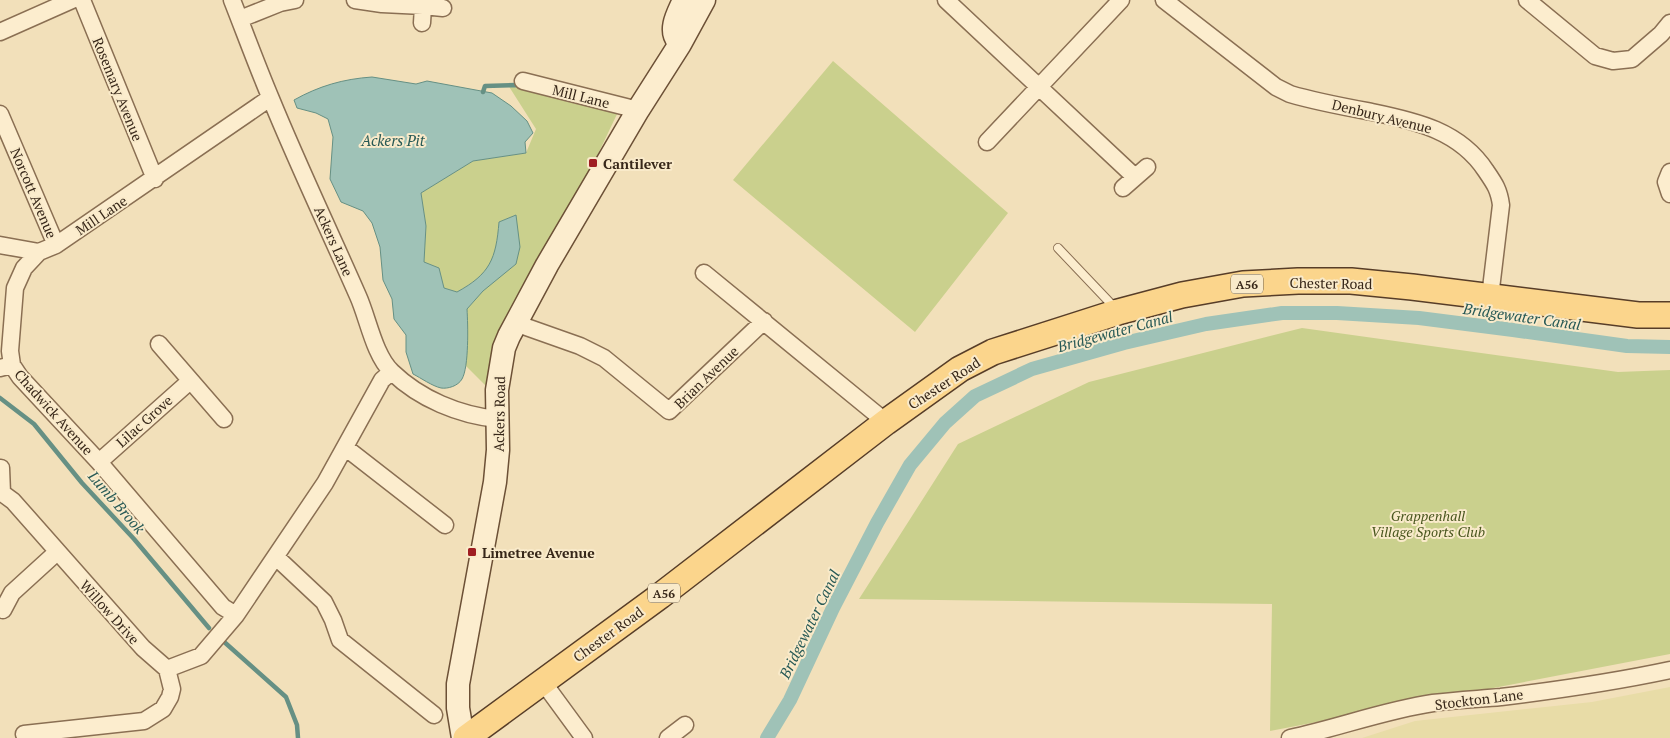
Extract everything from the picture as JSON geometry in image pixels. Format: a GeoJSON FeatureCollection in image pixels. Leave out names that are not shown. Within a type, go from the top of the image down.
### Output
{"type":"FeatureCollection","features":[{"type":"Feature","properties":{"kind":"main road","name":"Chester Road"},"geometry":{"type":"LineString","coordinates":[[464,738],[660,596],[886,422],[960,370],[993,352],[1118,312],[1182,295],[1243,284],[1351,281],[1638,314],[1670,315]]}},
{"type":"Feature","properties":{"kind":"street"},"geometry":{"type":"LineString","coordinates":[[0,32],[72,0]]}},
{"type":"Feature","properties":{"kind":"street","name":"Rosemary Avenue"},"geometry":{"type":"LineString","coordinates":[[82,0],[154,179]]}},
{"type":"Feature","properties":{"kind":"street","name":"Ackers Lane"},"geometry":{"type":"LineString","coordinates":[[232,0],[270,98],[360,299],[372,336],[384,362],[391,372],[423,396],[466,414],[497,419]]}},
{"type":"Feature","properties":{"kind":"street"},"geometry":{"type":"LineString","coordinates":[[240,19],[280,3],[295,0]]}},
{"type":"Feature","properties":{"kind":"street"},"geometry":{"type":"LineString","coordinates":[[355,0],[382,4],[443,8]]}},
{"type":"Feature","properties":{"kind":"street"},"geometry":{"type":"LineString","coordinates":[[680,44],[675,38],[674,27],[684,0]]}},
{"type":"Feature","properties":{"kind":"street","name":"Ackers Road"},"geometry":{"type":"LineString","coordinates":[[464,738],[458,714],[458,684],[495,482],[498,450],[497,390],[504,348],[547,265],[638,110],[680,44],[704,0]]}},
{"type":"Feature","properties":{"kind":"street"},"geometry":{"type":"LineString","coordinates":[[946,0],[1039,87],[1141,172],[1123,188]]}},
{"type":"Feature","properties":{"kind":"street"},"geometry":{"type":"LineString","coordinates":[[987,142],[1121,0]]}},
{"type":"Feature","properties":{"kind":"street","name":"Denbury Avenue"},"geometry":{"type":"LineString","coordinates":[[1164,0],[1276,87],[1290,94],[1414,121],[1441,130],[1466,147],[1482,164],[1500,191],[1501,205],[1490,297]]}},
{"type":"Feature","properties":{"kind":"street"},"geometry":{"type":"LineString","coordinates":[[1527,0],[1595,56],[1613,61],[1632,58],[1661,34],[1670,23]]}},
{"type":"Feature","properties":{"kind":"street"},"geometry":{"type":"LineString","coordinates":[[422,23],[423,6]]}},
{"type":"Feature","properties":{"kind":"street","name":"Mill Lane"},"geometry":{"type":"LineString","coordinates":[[522,82],[638,110]]}},
{"type":"Feature","properties":{"kind":"street","name":"Mill Lane"},"geometry":{"type":"LineString","coordinates":[[6,366],[10,351],[15,288],[24,268],[39,252],[56,245],[270,98]]}},
{"type":"Feature","properties":{"kind":"street","name":"Norcott Avenue"},"geometry":{"type":"LineString","coordinates":[[0,114],[56,245]]}},
{"type":"Feature","properties":{"kind":"street"},"geometry":{"type":"LineString","coordinates":[[1670,172],[1666,182],[1670,194]]}},
{"type":"Feature","properties":{"kind":"street"},"geometry":{"type":"LineString","coordinates":[[0,245],[39,252]]}},
{"type":"Feature","properties":{"kind":"street"},"geometry":{"type":"LineString","coordinates":[[704,272],[886,422]]}},
{"type":"Feature","properties":{"kind":"street","name":"Brian Avenue"},"geometry":{"type":"LineString","coordinates":[[516,323],[580,346],[604,358],[669,412],[764,321]]}},
{"type":"Feature","properties":{"kind":"street"},"geometry":{"type":"LineString","coordinates":[[159,344],[224,419]]}},
{"type":"Feature","properties":{"kind":"street","name":"Chadwick Avenue"},"geometry":{"type":"LineString","coordinates":[[6,366],[20,377],[99,462],[223,607],[236,615]]}},
{"type":"Feature","properties":{"kind":"street"},"geometry":{"type":"LineString","coordinates":[[24,734],[144,721],[163,710],[172,689],[167,669],[200,656],[236,615],[325,483],[382,380],[391,372]]}},
{"type":"Feature","properties":{"kind":"street","name":"Lilac Grove"},"geometry":{"type":"LineString","coordinates":[[99,462],[190,381]]}},
{"type":"Feature","properties":{"kind":"street"},"geometry":{"type":"LineString","coordinates":[[346,448],[445,525]]}},
{"type":"Feature","properties":{"kind":"street","name":"Willow Drive"},"geometry":{"type":"LineString","coordinates":[[1,468],[1,493],[13,501],[143,648],[167,669]]}},
{"type":"Feature","properties":{"kind":"street"},"geometry":{"type":"LineString","coordinates":[[3,610],[12,593],[57,552]]}},
{"type":"Feature","properties":{"kind":"street"},"geometry":{"type":"LineString","coordinates":[[276,557],[324,602],[340,640],[434,715]]}},
{"type":"Feature","properties":{"kind":"street","name":"Stockton Lane"},"geometry":{"type":"LineString","coordinates":[[1290,738],[1320,732],[1381,714],[1433,704],[1621,680],[1670,670]]}},
{"type":"Feature","properties":{"kind":"street"},"geometry":{"type":"LineString","coordinates":[[543,682],[584,738]]}},
{"type":"Feature","properties":{"kind":"street"},"geometry":{"type":"LineString","coordinates":[[668,738],[685,725]]}},
{"type":"Feature","properties":{"kind":"lane"},"geometry":{"type":"LineString","coordinates":[[1058,248],[1118,312]]}},
{"type":"Feature","properties":{"kind":"shaded area"},"geometry":{"type":"Polygon","coordinates":[[[1670,687],[1670,738],[1362,738],[1415,721],[1592,702],[1670,687]]]}},
{"type":"Feature","properties":{"kind":"green space"},"geometry":{"type":"Polygon","coordinates":[[[833,61],[1008,213],[915,332],[733,180],[833,61]]]}},
{"type":"Feature","properties":{"kind":"green space"},"geometry":{"type":"Polygon","coordinates":[[[508,85],[572,103],[618,112],[487,387],[465,365],[468,337],[467,309],[482,291],[516,264],[516,215],[499,222],[493,256],[484,272],[457,292],[444,288],[439,268],[424,262],[426,226],[421,193],[473,161],[526,153],[536,129],[508,85]]]}},
{"type":"Feature","properties":{"kind":"green space","name":"Grappenhall Village Sports Club"},"geometry":{"type":"Polygon","coordinates":[[[1302,328],[1618,372],[1670,370],[1670,654],[1270,731],[1272,604],[859,599],[958,444],[1089,382],[1302,328]]]}},
{"type":"Feature","properties":{"kind":"water","name":"Ackers Pit"},"geometry":{"type":"Polygon","coordinates":[[[372,77],[416,84],[427,81],[492,93],[511,106],[527,121],[533,133],[525,142],[526,153],[473,161],[421,193],[426,226],[424,262],[439,268],[444,288],[457,292],[484,272],[496,246],[499,222],[516,215],[520,247],[516,264],[483,291],[467,309],[466,365],[462,379],[450,387],[438,387],[413,374],[406,352],[406,335],[394,319],[392,299],[383,280],[380,247],[372,223],[363,211],[341,202],[330,179],[333,137],[328,119],[316,113],[297,108],[294,100],[332,84],[351,79],[372,77]]]}},
{"type":"Feature","properties":{"kind":"waterway"},"geometry":{"type":"LineString","coordinates":[[483,92],[485,86],[522,86]]}},
{"type":"Feature","properties":{"kind":"waterway","name":"Bridgewater Canal"},"geometry":{"type":"LineString","coordinates":[[767,738],[790,700],[833,608],[877,523],[910,465],[945,423],[975,396],[1032,369],[1124,343],[1206,324],[1282,313],[1337,313],[1419,318],[1627,346],[1670,347]]}},
{"type":"Feature","properties":{"kind":"waterway","name":"Lumb Brook"},"geometry":{"type":"LineString","coordinates":[[0,398],[34,424],[82,483],[134,539],[209,628]]}},
{"type":"Feature","properties":{"kind":"waterway","name":"Lumb Brook"},"geometry":{"type":"LineString","coordinates":[[222,640],[286,697],[297,725],[298,738]]}},
{"type":"Feature","properties":{"kind":"place","name":"Cantilever"},"geometry":{"type":"Point","coordinates":[593,163]}},
{"type":"Feature","properties":{"kind":"place","name":"Limetree Avenue"},"geometry":{"type":"Point","coordinates":[472,552]}}]}
